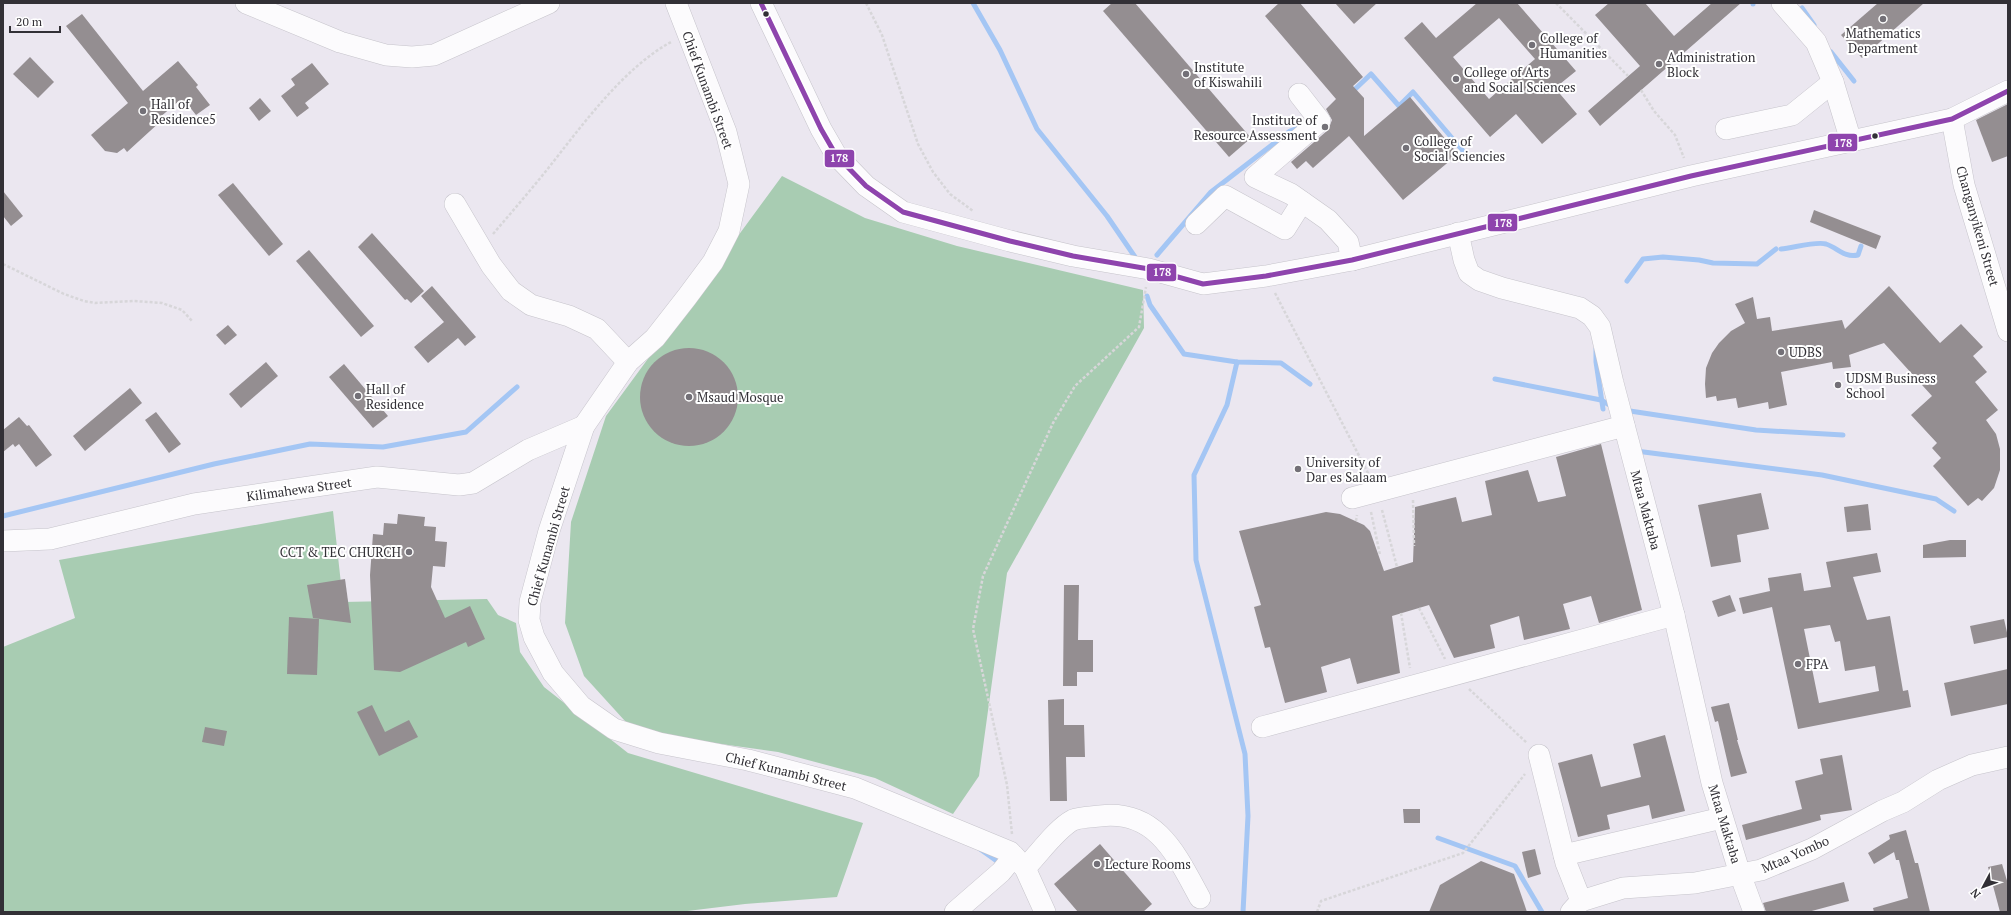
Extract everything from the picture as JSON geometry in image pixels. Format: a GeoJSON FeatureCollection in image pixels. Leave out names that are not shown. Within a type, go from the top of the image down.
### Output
{"type":"FeatureCollection","features":[{"type":"Feature","properties":{"kind":"street"},"geometry":{"type":"LineString","coordinates":[[250,3],[340,42],[386,55],[412,57],[434,55],[549,3]]}},
{"type":"Feature","properties":{"kind":"street","name":"Chief Kunambi Street"},"geometry":{"type":"LineString","coordinates":[[676,3],[726,132],[739,184],[729,231],[713,262],[687,297],[655,338],[628,362],[584,426],[549,531],[530,602],[529,620],[534,637],[553,673],[581,706],[614,729],[659,743],[748,760],[855,788],[1010,852],[1020,862]]}},
{"type":"Feature","properties":{"kind":"street"},"geometry":{"type":"LineString","coordinates":[[761,3],[821,129],[836,156],[866,186],[903,212],[1010,241],[1073,256],[1149,269],[1203,284],[1266,276],[1352,260],[1691,176],[1952,120],[2008,91]]}},
{"type":"Feature","properties":{"kind":"street"},"geometry":{"type":"LineString","coordinates":[[1782,3],[1816,42],[1833,82],[1851,141]]}},
{"type":"Feature","properties":{"kind":"street"},"geometry":{"type":"LineString","coordinates":[[1726,129],[1792,115],[1833,82]]}},
{"type":"Feature","properties":{"kind":"street"},"geometry":{"type":"LineString","coordinates":[[1299,94],[1320,121],[1255,177],[1291,194],[1328,220],[1348,242],[1352,260]]}},
{"type":"Feature","properties":{"kind":"street","name":"Changanyikeni Street"},"geometry":{"type":"LineString","coordinates":[[1952,120],[1964,185],[2008,331]]}},
{"type":"Feature","properties":{"kind":"street"},"geometry":{"type":"LineString","coordinates":[[1196,224],[1225,196],[1285,230],[1302,202]]}},
{"type":"Feature","properties":{"kind":"street"},"geometry":{"type":"LineString","coordinates":[[455,204],[482,248],[490,265],[511,291],[531,305],[569,316],[597,329],[628,362]]}},
{"type":"Feature","properties":{"kind":"street","name":"Mtaa Maktaba"},"geometry":{"type":"LineString","coordinates":[[1458,233],[1464,260],[1469,273],[1479,280],[1502,288],[1580,308],[1592,316],[1600,327],[1605,342],[1624,426],[1674,615],[1712,783],[1740,874],[1754,912]]}},
{"type":"Feature","properties":{"kind":"street","name":"Kilimahewa Street"},"geometry":{"type":"LineString","coordinates":[[3,540],[50,539],[194,504],[378,477],[458,485],[473,483],[528,450],[584,426]]}},
{"type":"Feature","properties":{"kind":"street"},"geometry":{"type":"LineString","coordinates":[[1366,494],[1624,426]]}},
{"type":"Feature","properties":{"kind":"street"},"geometry":{"type":"LineString","coordinates":[[1262,726],[1674,615]]}},
{"type":"Feature","properties":{"kind":"street"},"geometry":{"type":"LineString","coordinates":[[1539,755],[1576,906]]}},
{"type":"Feature","properties":{"kind":"street","name":"Mtaa Yombo"},"geometry":{"type":"LineString","coordinates":[[1576,906],[1623,888],[1695,883],[1761,870],[1812,849],[1882,811],[1903,802],[1938,780],[1972,765],[2008,757]]}},
{"type":"Feature","properties":{"kind":"street"},"geometry":{"type":"LineString","coordinates":[[955,912],[1001,872],[1020,862],[1064,826],[1074,820],[1108,815],[1137,819],[1150,827],[1167,843],[1200,898]]}},
{"type":"Feature","properties":{"kind":"street"},"geometry":{"type":"LineString","coordinates":[[1564,855],[1722,818]]}},
{"type":"Feature","properties":{"kind":"street"},"geometry":{"type":"LineString","coordinates":[[1020,862],[1044,912]]}},
{"type":"Feature","properties":{"kind":"path"},"geometry":{"type":"LineString","coordinates":[[866,3],[882,35],[918,144],[933,172],[950,194],[978,215]]}},
{"type":"Feature","properties":{"kind":"path"},"geometry":{"type":"LineString","coordinates":[[1556,3],[1628,76]]}},
{"type":"Feature","properties":{"kind":"path"},"geometry":{"type":"LineString","coordinates":[[482,248],[582,125],[613,92],[655,51],[687,33]]}},
{"type":"Feature","properties":{"kind":"path"},"geometry":{"type":"LineString","coordinates":[[1641,90],[1654,111],[1675,135],[1691,176]]}},
{"type":"Feature","properties":{"kind":"path"},"geometry":{"type":"LineString","coordinates":[[3,264],[64,294],[84,301],[95,303],[134,301],[162,303],[182,310],[193,322]]}},
{"type":"Feature","properties":{"kind":"path"},"geometry":{"type":"LineString","coordinates":[[1020,862],[1007,785],[973,629],[983,576],[1053,423],[1075,386],[1139,327],[1149,269]]}},
{"type":"Feature","properties":{"kind":"path"},"geometry":{"type":"LineString","coordinates":[[1266,276],[1366,494],[1397,567]]}},
{"type":"Feature","properties":{"kind":"path"},"geometry":{"type":"LineString","coordinates":[[1413,482],[1414,546]]}},
{"type":"Feature","properties":{"kind":"path"},"geometry":{"type":"LineString","coordinates":[[1366,494],[1380,555]]}},
{"type":"Feature","properties":{"kind":"path"},"geometry":{"type":"LineString","coordinates":[[1317,912],[1321,901],[1463,853],[1539,755],[1454,675],[1420,608]]}},
{"type":"Feature","properties":{"kind":"path"},"geometry":{"type":"LineString","coordinates":[[1401,613],[1412,686]]}},
{"type":"Feature","properties":{"kind":"green space"},"geometry":{"type":"Polygon","coordinates":[[[782,176],[865,218],[957,246],[1143,290],[1144,328],[1007,573],[979,776],[953,814],[875,778],[778,752],[635,732],[584,676],[565,623],[571,522],[606,416],[782,176]]]}},
{"type":"Feature","properties":{"kind":"green space"},"geometry":{"type":"Polygon","coordinates":[[[333,511],[343,602],[487,599],[498,615],[516,623],[520,652],[544,687],[628,753],[863,823],[837,897],[745,904],[679,912],[3,912],[3,647],[75,618],[59,560],[333,511]]]}},
{"type":"Feature","properties":{"kind":"building","name":"Institute of Kiswahili"},"geometry":{"type":"Polygon","coordinates":[[[1112,3],[1135,3],[1251,138],[1229,157],[1103,11],[1112,3]]]}},
{"type":"Feature","properties":{"kind":"building"},"geometry":{"type":"Polygon","coordinates":[[[1279,3],[1300,3],[1363,77],[1353,86],[1364,98],[1364,136],[1410,97],[1458,154],[1403,200],[1349,136],[1313,168],[1306,161],[1297,169],[1291,162],[1328,130],[1332,120],[1326,109],[1336,99],[1265,16],[1279,3]]]}},
{"type":"Feature","properties":{"kind":"building"},"geometry":{"type":"Polygon","coordinates":[[[1335,3],[1377,3],[1354,24],[1335,3]]]}},
{"type":"Feature","properties":{"kind":"building"},"geometry":{"type":"Polygon","coordinates":[[[1477,3],[1517,3],[1576,71],[1555,88],[1577,114],[1542,144],[1516,114],[1490,137],[1404,38],[1422,22],[1436,38],[1477,3]],[[1499,18],[1453,57],[1489,99],[1535,59],[1499,18]]]}},
{"type":"Feature","properties":{"kind":"building","name":"Administration Block"},"geometry":{"type":"Polygon","coordinates":[[[1609,3],[1645,3],[1674,36],[1712,3],[1741,3],[1600,126],[1588,111],[1640,66],[1595,15],[1609,3]]]}},
{"type":"Feature","properties":{"kind":"building","name":"Mathematics Department"},"geometry":{"type":"Polygon","coordinates":[[[1878,3],[1924,3],[1862,58],[1841,35],[1878,3]]]}},
{"type":"Feature","properties":{"kind":"building","name":"Hall of Residence5"},"geometry":{"type":"Polygon","coordinates":[[[82,14],[143,91],[178,61],[198,85],[196,87],[210,105],[196,115],[185,101],[181,104],[179,101],[159,118],[161,121],[127,152],[124,148],[117,153],[105,151],[91,135],[128,103],[66,26],[82,14]]]}},
{"type":"Feature","properties":{"kind":"building"},"geometry":{"type":"Polygon","coordinates":[[[30,57],[54,82],[38,98],[13,74],[30,57]]]}},
{"type":"Feature","properties":{"kind":"building"},"geometry":{"type":"Polygon","coordinates":[[[312,63],[329,84],[305,103],[309,108],[297,117],[281,96],[295,85],[291,79],[312,63]]]}},
{"type":"Feature","properties":{"kind":"building"},"geometry":{"type":"Polygon","coordinates":[[[260,98],[271,111],[259,121],[249,108],[260,98]]]}},
{"type":"Feature","properties":{"kind":"building"},"geometry":{"type":"Polygon","coordinates":[[[2008,104],[2008,156],[1992,162],[1976,120],[2008,104]]]}},
{"type":"Feature","properties":{"kind":"building"},"geometry":{"type":"Polygon","coordinates":[[[233,183],[283,244],[269,256],[218,195],[233,183]]]}},
{"type":"Feature","properties":{"kind":"building"},"geometry":{"type":"Polygon","coordinates":[[[3,191],[23,216],[11,226],[3,216],[3,191]]]}},
{"type":"Feature","properties":{"kind":"building"},"geometry":{"type":"Polygon","coordinates":[[[1814,210],[1881,236],[1876,249],[1810,222],[1814,210]]]}},
{"type":"Feature","properties":{"kind":"building"},"geometry":{"type":"Polygon","coordinates":[[[372,233],[424,291],[411,303],[407,299],[405,300],[358,247],[372,233]]]}},
{"type":"Feature","properties":{"kind":"building"},"geometry":{"type":"Polygon","coordinates":[[[309,250],[374,326],[361,337],[296,261],[309,250]]]}},
{"type":"Feature","properties":{"kind":"building"},"geometry":{"type":"Polygon","coordinates":[[[432,286],[476,337],[465,346],[458,338],[428,363],[414,347],[444,322],[421,296],[432,286]]]}},
{"type":"Feature","properties":{"kind":"building"},"geometry":{"type":"Polygon","coordinates":[[[1889,286],[1940,343],[1961,324],[1983,347],[1973,356],[1987,372],[1975,382],[1998,410],[1986,420],[1996,434],[2000,449],[2000,470],[1994,488],[1982,501],[1978,498],[1968,506],[1933,466],[1941,458],[1932,448],[1937,443],[1911,415],[1932,396],[1884,343],[1849,355],[1851,367],[1833,369],[1832,362],[1781,372],[1787,405],[1769,409],[1768,402],[1738,408],[1736,398],[1717,401],[1716,396],[1706,398],[1706,368],[1712,353],[1719,343],[1731,331],[1745,323],[1735,304],[1753,297],[1757,319],[1770,317],[1772,331],[1842,320],[1845,329],[1889,286]]]}},
{"type":"Feature","properties":{"kind":"building"},"geometry":{"type":"Polygon","coordinates":[[[228,325],[237,335],[225,345],[216,335],[228,325]]]}},
{"type":"Feature","properties":{"kind":"building","name":"Msaud Mosque"},"geometry":{"type":"Polygon","coordinates":[[[689,348],[708,352],[724,362],[734,378],[738,397],[734,416],[724,432],[708,442],[689,446],[670,442],[654,432],[644,416],[640,397],[644,378],[654,362],[670,352],[689,348]]]}},
{"type":"Feature","properties":{"kind":"building"},"geometry":{"type":"Polygon","coordinates":[[[266,362],[278,376],[241,408],[229,394],[266,362]]]}},
{"type":"Feature","properties":{"kind":"building","name":"Hall of Residence"},"geometry":{"type":"Polygon","coordinates":[[[344,364],[388,416],[373,428],[329,377],[344,364]]]}},
{"type":"Feature","properties":{"kind":"building"},"geometry":{"type":"Polygon","coordinates":[[[130,388],[142,403],[85,451],[73,436],[130,388]]]}},
{"type":"Feature","properties":{"kind":"building"},"geometry":{"type":"Polygon","coordinates":[[[156,412],[181,444],[169,453],[145,420],[156,412]]]}},
{"type":"Feature","properties":{"kind":"building"},"geometry":{"type":"Polygon","coordinates":[[[19,417],[27,426],[29,425],[52,455],[36,467],[19,444],[15,447],[13,444],[3,452],[3,430],[19,417]]]}},
{"type":"Feature","properties":{"kind":"building"},"geometry":{"type":"Polygon","coordinates":[[[1601,444],[1642,610],[1599,623],[1591,596],[1563,604],[1570,629],[1524,640],[1519,616],[1490,625],[1495,648],[1454,658],[1429,605],[1392,616],[1400,673],[1357,684],[1350,658],[1321,667],[1327,692],[1285,703],[1270,647],[1265,648],[1254,607],[1261,605],[1239,531],[1326,512],[1340,514],[1364,525],[1370,531],[1384,571],[1413,562],[1415,507],[1456,497],[1462,522],[1492,515],[1485,481],[1528,470],[1538,502],[1566,496],[1556,457],[1601,444]]]}},
{"type":"Feature","properties":{"kind":"building"},"geometry":{"type":"Polygon","coordinates":[[[1761,493],[1769,529],[1737,535],[1741,562],[1711,567],[1698,505],[1761,493]]]}},
{"type":"Feature","properties":{"kind":"building"},"geometry":{"type":"Polygon","coordinates":[[[1868,504],[1871,530],[1847,532],[1844,507],[1868,504]]]}},
{"type":"Feature","properties":{"kind":"building"},"geometry":{"type":"Polygon","coordinates":[[[398,514],[425,517],[424,526],[436,527],[435,541],[447,542],[445,567],[433,566],[431,587],[445,618],[470,606],[485,639],[468,647],[466,642],[400,672],[374,670],[370,575],[373,534],[383,535],[384,523],[397,524],[398,514]]]}},
{"type":"Feature","properties":{"kind":"building"},"geometry":{"type":"Polygon","coordinates":[[[1950,540],[1966,540],[1966,557],[1923,558],[1923,545],[1950,540]]]}},
{"type":"Feature","properties":{"kind":"building"},"geometry":{"type":"Polygon","coordinates":[[[1877,553],[1881,572],[1853,577],[1867,620],[1890,616],[1903,691],[1908,690],[1911,707],[1798,729],[1772,607],[1743,614],[1739,598],[1770,591],[1768,578],[1801,573],[1804,591],[1831,587],[1826,562],[1877,553]],[[1830,625],[1804,629],[1819,703],[1879,691],[1875,666],[1845,671],[1840,641],[1835,642],[1830,625]]]}},
{"type":"Feature","properties":{"kind":"building"},"geometry":{"type":"Polygon","coordinates":[[[345,579],[351,623],[313,618],[307,585],[345,579]]]}},
{"type":"Feature","properties":{"kind":"building"},"geometry":{"type":"Polygon","coordinates":[[[1064,585],[1079,585],[1078,640],[1093,640],[1093,672],[1077,672],[1077,686],[1063,686],[1064,585]]]}},
{"type":"Feature","properties":{"kind":"building"},"geometry":{"type":"Polygon","coordinates":[[[1730,595],[1736,611],[1718,617],[1712,601],[1730,595]]]}},
{"type":"Feature","properties":{"kind":"building"},"geometry":{"type":"Polygon","coordinates":[[[289,617],[319,619],[317,675],[287,674],[289,617]]]}},
{"type":"Feature","properties":{"kind":"building"},"geometry":{"type":"Polygon","coordinates":[[[2004,619],[2008,637],[1974,644],[1970,626],[2004,619]]]}},
{"type":"Feature","properties":{"kind":"building"},"geometry":{"type":"Polygon","coordinates":[[[2008,669],[2008,704],[1951,716],[1944,683],[2008,669]]]}},
{"type":"Feature","properties":{"kind":"building"},"geometry":{"type":"Polygon","coordinates":[[[1064,699],[1064,725],[1084,725],[1085,757],[1066,757],[1067,801],[1050,801],[1048,700],[1064,699]]]}},
{"type":"Feature","properties":{"kind":"building"},"geometry":{"type":"Polygon","coordinates":[[[1729,703],[1737,740],[1747,773],[1731,777],[1718,721],[1715,722],[1711,707],[1729,703]]]}},
{"type":"Feature","properties":{"kind":"building"},"geometry":{"type":"Polygon","coordinates":[[[372,705],[385,732],[409,720],[418,737],[379,756],[357,712],[372,705]]]}},
{"type":"Feature","properties":{"kind":"building"},"geometry":{"type":"Polygon","coordinates":[[[205,727],[227,731],[224,746],[202,742],[205,727]]]}},
{"type":"Feature","properties":{"kind":"building"},"geometry":{"type":"Polygon","coordinates":[[[1665,735],[1685,811],[1652,819],[1649,805],[1607,815],[1610,829],[1578,837],[1558,763],[1592,754],[1601,787],[1641,777],[1633,744],[1665,735]]]}},
{"type":"Feature","properties":{"kind":"building"},"geometry":{"type":"Polygon","coordinates":[[[1842,755],[1852,810],[1820,815],[1821,820],[1746,840],[1742,825],[1802,809],[1795,781],[1823,774],[1820,759],[1842,755]]]}},
{"type":"Feature","properties":{"kind":"building"},"geometry":{"type":"Polygon","coordinates":[[[1403,809],[1420,809],[1420,823],[1404,823],[1403,809]]]}},
{"type":"Feature","properties":{"kind":"building"},"geometry":{"type":"Polygon","coordinates":[[[1906,830],[1915,863],[1918,863],[1930,912],[1874,912],[1873,908],[1908,898],[1899,860],[1896,860],[1894,852],[1874,864],[1868,853],[1890,839],[1889,835],[1906,830]]]}},
{"type":"Feature","properties":{"kind":"building","name":"Lecture Rooms"},"geometry":{"type":"Polygon","coordinates":[[[1100,844],[1152,904],[1143,912],[1078,912],[1054,884],[1100,844]]]}},
{"type":"Feature","properties":{"kind":"building"},"geometry":{"type":"Polygon","coordinates":[[[1535,849],[1541,874],[1528,878],[1522,852],[1535,849]]]}},
{"type":"Feature","properties":{"kind":"building"},"geometry":{"type":"Polygon","coordinates":[[[1481,861],[1514,874],[1527,912],[1429,912],[1440,885],[1481,861]]]}},
{"type":"Feature","properties":{"kind":"building"},"geometry":{"type":"Polygon","coordinates":[[[2002,864],[2008,884],[2008,912],[2000,912],[1988,867],[2002,864]]]}},
{"type":"Feature","properties":{"kind":"building"},"geometry":{"type":"Polygon","coordinates":[[[1844,882],[1849,901],[1808,912],[1766,912],[1763,903],[1844,882]]]}},
{"type":"Feature","properties":{"kind":"waterway"},"geometry":{"type":"LineString","coordinates":[[973,3],[1000,50],[1037,129],[1107,216],[1135,257]]}},
{"type":"Feature","properties":{"kind":"waterway"},"geometry":{"type":"LineString","coordinates":[[1802,8],[1814,25]]}},
{"type":"Feature","properties":{"kind":"waterway"},"geometry":{"type":"LineString","coordinates":[[1831,52],[1854,81]]}},
{"type":"Feature","properties":{"kind":"waterway"},"geometry":{"type":"LineString","coordinates":[[1351,93],[1371,74],[1399,106],[1413,92],[1463,151]]}},
{"type":"Feature","properties":{"kind":"waterway"},"geometry":{"type":"LineString","coordinates":[[1157,255],[1211,192],[1290,131],[1301,127]]}},
{"type":"Feature","properties":{"kind":"waterway"},"geometry":{"type":"LineString","coordinates":[[1781,249],[1822,243],[1845,254],[1853,256],[1858,255],[1861,246]]}},
{"type":"Feature","properties":{"kind":"waterway"},"geometry":{"type":"LineString","coordinates":[[1627,281],[1643,259],[1663,257],[1699,260],[1713,263],[1757,264],[1776,249]]}},
{"type":"Feature","properties":{"kind":"waterway"},"geometry":{"type":"LineString","coordinates":[[1147,296],[1150,305],[1184,354],[1237,362],[1281,363],[1310,384]]}},
{"type":"Feature","properties":{"kind":"waterway"},"geometry":{"type":"LineString","coordinates":[[1596,349],[1596,362],[1603,409]]}},
{"type":"Feature","properties":{"kind":"waterway"},"geometry":{"type":"LineString","coordinates":[[1237,362],[1227,405],[1194,475],[1196,560],[1245,754],[1248,816],[1243,912]]}},
{"type":"Feature","properties":{"kind":"waterway"},"geometry":{"type":"LineString","coordinates":[[1495,379],[1601,400],[1613,407]]}},
{"type":"Feature","properties":{"kind":"waterway"},"geometry":{"type":"LineString","coordinates":[[3,516],[214,464],[310,444],[383,447],[466,432],[517,387]]}},
{"type":"Feature","properties":{"kind":"waterway"},"geometry":{"type":"LineString","coordinates":[[1630,411],[1756,430],[1843,435]]}},
{"type":"Feature","properties":{"kind":"waterway"},"geometry":{"type":"LineString","coordinates":[[1636,451],[1822,475],[1936,499],[1954,511]]}},
{"type":"Feature","properties":{"kind":"waterway"},"geometry":{"type":"LineString","coordinates":[[1438,838],[1515,866],[1542,912]]}},
{"type":"Feature","properties":{"kind":"waterway"},"geometry":{"type":"LineString","coordinates":[[980,849],[1001,864]]}},
{"type":"Feature","properties":{"kind":"transit line","name":"178"},"geometry":{"type":"LineString","coordinates":[[761,3],[821,129],[836,155],[866,186],[903,212],[1010,241],[1073,256],[1149,269],[1203,284],[1266,276],[1352,260],[1691,176],[1952,119],[2008,91]]}},
{"type":"Feature","properties":{"kind":"place","name":"Mathematics Department"},"geometry":{"type":"Point","coordinates":[1883,19]}},
{"type":"Feature","properties":{"kind":"place","name":"College of Humanities"},"geometry":{"type":"Point","coordinates":[1532,45]}},
{"type":"Feature","properties":{"kind":"place","name":"Administration Block"},"geometry":{"type":"Point","coordinates":[1659,64]}},
{"type":"Feature","properties":{"kind":"place","name":"Institute of Kiswahili"},"geometry":{"type":"Point","coordinates":[1186,74]}},
{"type":"Feature","properties":{"kind":"place","name":"College of Arts and Social Sciences"},"geometry":{"type":"Point","coordinates":[1456,79]}},
{"type":"Feature","properties":{"kind":"place","name":"Hall of Residence5"},"geometry":{"type":"Point","coordinates":[143,111]}},
{"type":"Feature","properties":{"kind":"place","name":"Institute of Resource Assessment"},"geometry":{"type":"Point","coordinates":[1325,127]}},
{"type":"Feature","properties":{"kind":"place","name":"College of Social Sciencies"},"geometry":{"type":"Point","coordinates":[1406,148]}},
{"type":"Feature","properties":{"kind":"place","name":"UDBS"},"geometry":{"type":"Point","coordinates":[1781,352]}},
{"type":"Feature","properties":{"kind":"place","name":"UDSM Business School"},"geometry":{"type":"Point","coordinates":[1838,385]}},
{"type":"Feature","properties":{"kind":"place","name":"Hall of Residence"},"geometry":{"type":"Point","coordinates":[358,396]}},
{"type":"Feature","properties":{"kind":"place","name":"Msaud Mosque"},"geometry":{"type":"Point","coordinates":[689,397]}},
{"type":"Feature","properties":{"kind":"place","name":"University of Dar es Salaam"},"geometry":{"type":"Point","coordinates":[1298,469]}},
{"type":"Feature","properties":{"kind":"place","name":"CCT & TEC CHURCH"},"geometry":{"type":"Point","coordinates":[409,552]}},
{"type":"Feature","properties":{"kind":"place","name":"FPA"},"geometry":{"type":"Point","coordinates":[1798,664]}},
{"type":"Feature","properties":{"kind":"place","name":"Lecture Rooms"},"geometry":{"type":"Point","coordinates":[1097,864]}}]}
